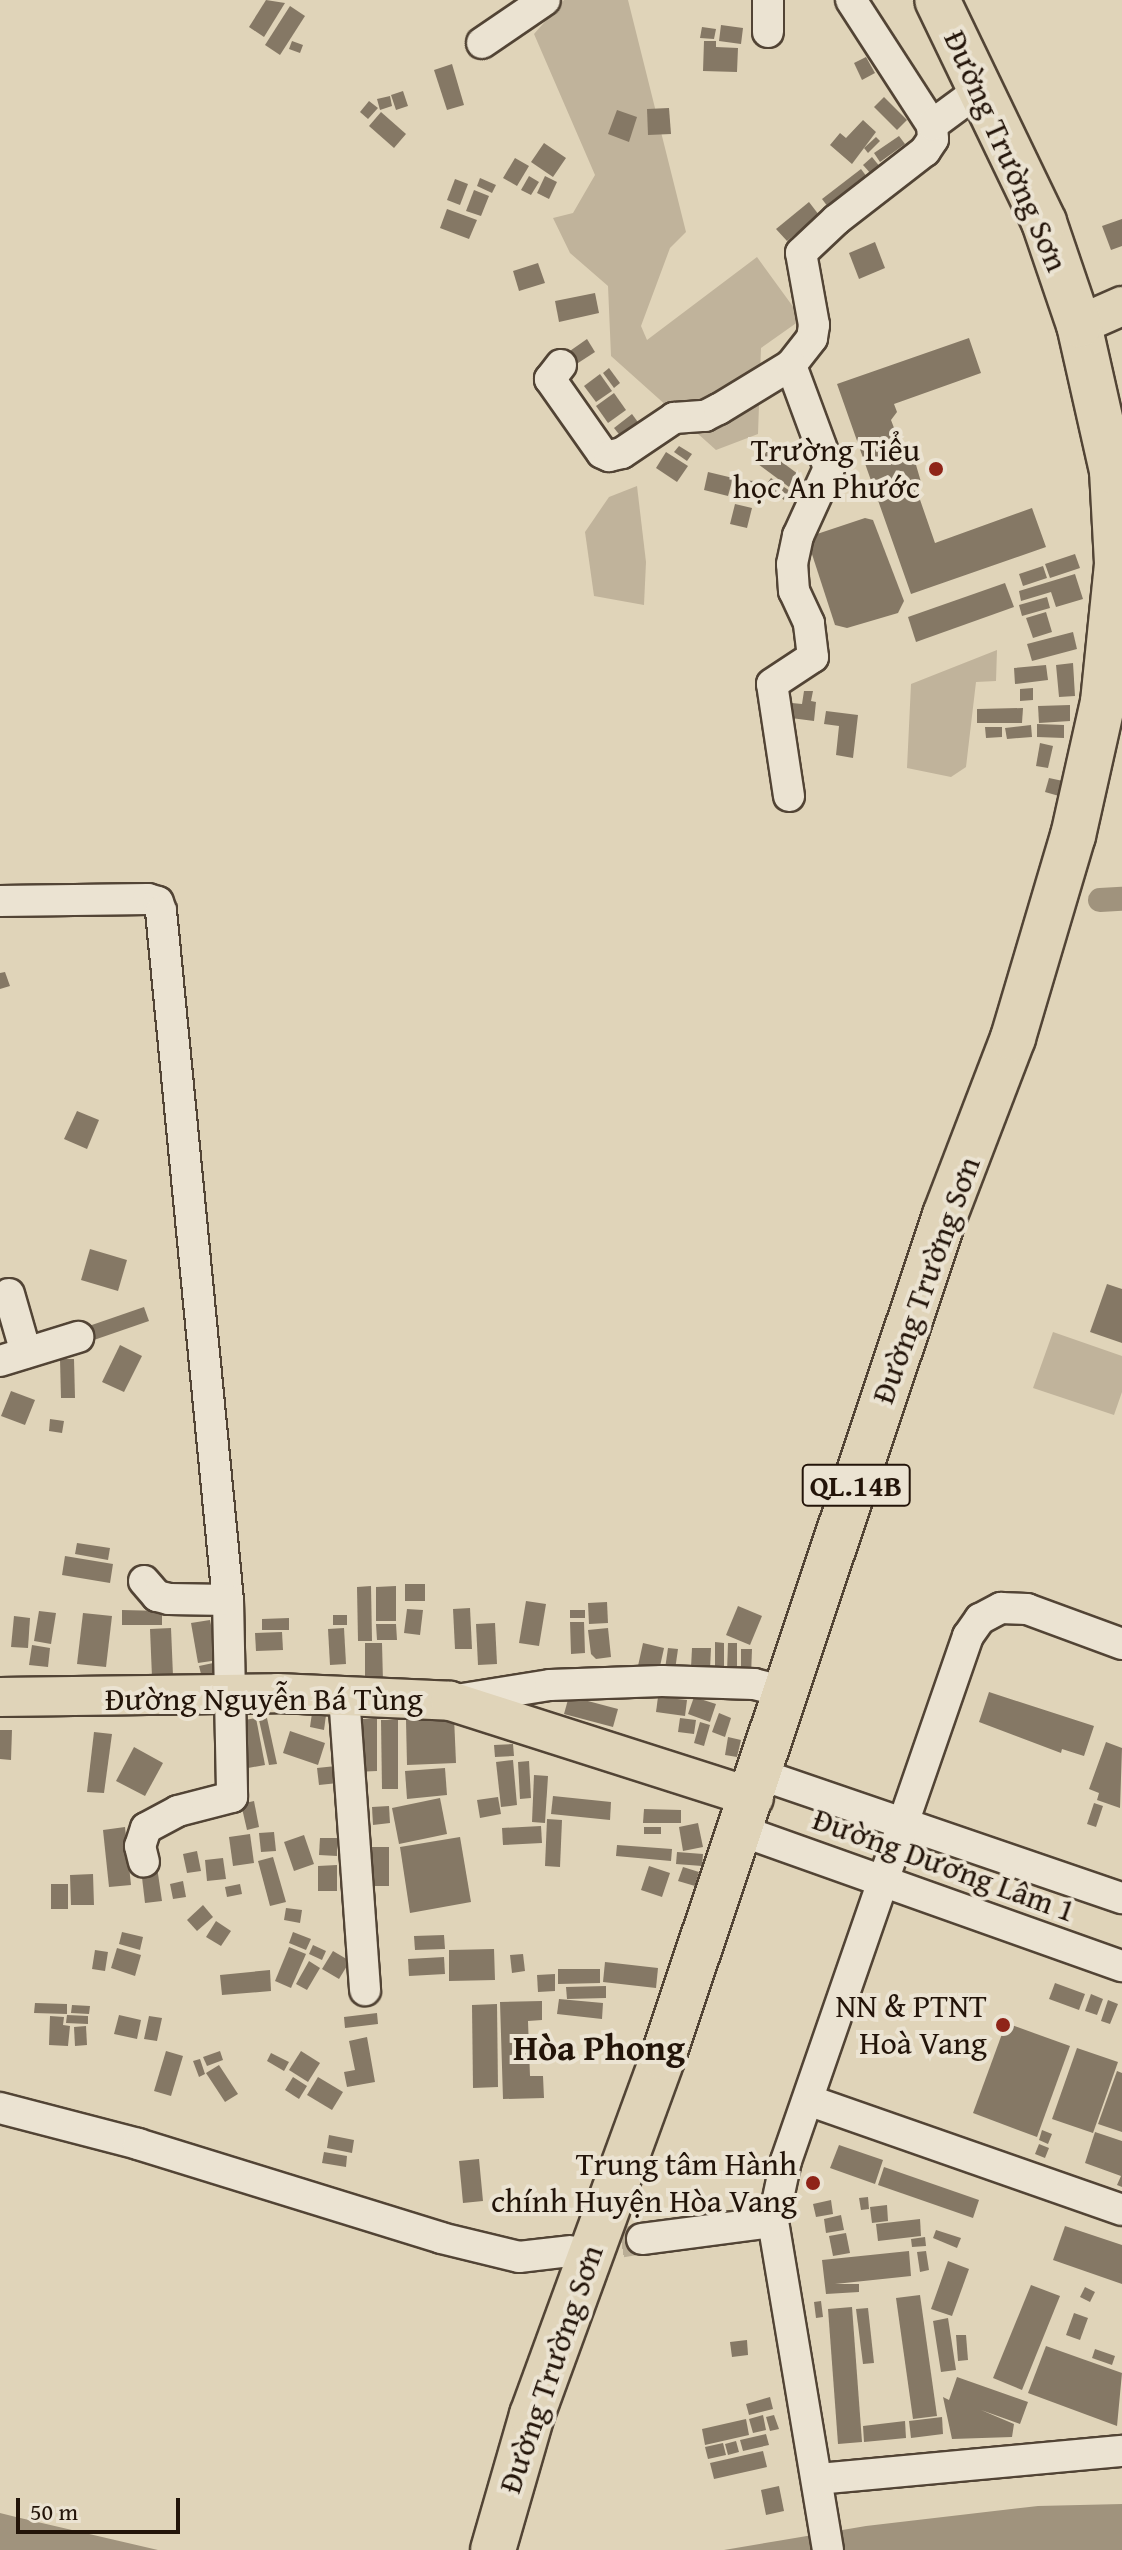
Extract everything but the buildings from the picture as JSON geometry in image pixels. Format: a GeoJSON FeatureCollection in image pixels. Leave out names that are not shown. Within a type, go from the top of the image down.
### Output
{"type":"FeatureCollection","features":[{"type":"Feature","properties":{"kind":"highway","name":"Đường Trường Sơn"},"geometry":{"type":"LineString","coordinates":[[495,2542],[532,2415],[752,1801],[954,1197],[1013,1038],[1073,836],[1103,702],[1117,563],[1117,470],[1079,325],[1044,222],[937,0]]}},
{"type":"Feature","properties":{"kind":"main road"},"geometry":{"type":"LineString","coordinates":[[1079,325],[1122,306]]}},
{"type":"Feature","properties":{"kind":"main road","name":"Đường Nguyễn Bá Tùng"},"geometry":{"type":"LineString","coordinates":[[0,1697],[233,1694],[450,1701],[752,1801]]}},
{"type":"Feature","properties":{"kind":"street"},"geometry":{"type":"LineString","coordinates":[[482,43],[545,0]]}},
{"type":"Feature","properties":{"kind":"street"},"geometry":{"type":"LineString","coordinates":[[757,19],[768,0]]}},
{"type":"Feature","properties":{"kind":"street"},"geometry":{"type":"LineString","coordinates":[[561,365],[550,379],[602,453],[609,456],[622,453],[674,418],[705,416],[719,409],[791,365],[812,338],[814,325],[801,253],[836,220],[925,151],[933,139],[932,125],[851,0]]}},
{"type":"Feature","properties":{"kind":"street"},"geometry":{"type":"LineString","coordinates":[[932,125],[982,88]]}},
{"type":"Feature","properties":{"kind":"street"},"geometry":{"type":"LineString","coordinates":[[789,796],[772,684],[813,657],[809,623],[794,591],[792,564],[798,536],[829,468],[791,365]]}},
{"type":"Feature","properties":{"kind":"street"},"geometry":{"type":"LineString","coordinates":[[0,901],[148,899],[158,902],[161,911],[228,1600],[233,1694],[232,1797],[178,1811],[146,1828],[140,1846],[144,1862]]}},
{"type":"Feature","properties":{"kind":"street"},"geometry":{"type":"LineString","coordinates":[[9,1294],[13,1357],[78,1337]]}},
{"type":"Feature","properties":{"kind":"street"},"geometry":{"type":"LineString","coordinates":[[144,1581],[157,1596],[169,1599],[228,1600]]}},
{"type":"Feature","properties":{"kind":"street"},"geometry":{"type":"LineString","coordinates":[[828,2550],[773,2222],[786,2161],[887,1883],[968,1636],[980,1619],[1001,1608],[1027,1609],[1122,1644]]}},
{"type":"Feature","properties":{"kind":"street"},"geometry":{"type":"LineString","coordinates":[[450,1701],[550,1685],[662,1681],[754,1684],[789,1693]]}},
{"type":"Feature","properties":{"kind":"street"},"geometry":{"type":"LineString","coordinates":[[344,1696],[365,1990]]}},
{"type":"Feature","properties":{"kind":"street","name":"Đường Dương Lâm 1"},"geometry":{"type":"LineString","coordinates":[[752,1801],[905,1822],[1122,1898]]}},
{"type":"Feature","properties":{"kind":"street","name":"Đường Dương Lâm 1"},"geometry":{"type":"LineString","coordinates":[[752,1801],[887,1883],[1122,1966]]}},
{"type":"Feature","properties":{"kind":"street"},"geometry":{"type":"LineString","coordinates":[[808,2100],[1122,2210]]}},
{"type":"Feature","properties":{"kind":"street"},"geometry":{"type":"LineString","coordinates":[[0,2108],[138,2144],[441,2238],[519,2257],[570,2251]]}},
{"type":"Feature","properties":{"kind":"street"},"geometry":{"type":"LineString","coordinates":[[642,2239],[773,2222]]}},
{"type":"Feature","properties":{"kind":"street"},"geometry":{"type":"LineString","coordinates":[[818,2479],[1122,2451]]}},
{"type":"Feature","properties":{"kind":"shaded area"},"geometry":{"type":"Polygon","coordinates":[[[564,0],[628,0],[686,232],[670,248],[641,326],[647,340],[757,257],[802,319],[761,348],[758,434],[716,450],[611,356],[608,286],[570,253],[553,218],[573,213],[595,175],[534,34],[564,0]]]}},
{"type":"Feature","properties":{"kind":"shaded area"},"geometry":{"type":"Polygon","coordinates":[[[637,486],[646,562],[644,605],[594,596],[585,532],[609,497],[637,486]]]}},
{"type":"Feature","properties":{"kind":"shaded area"},"geometry":{"type":"Polygon","coordinates":[[[997,650],[996,681],[976,682],[966,767],[951,777],[907,768],[911,684],[997,650]]]}},
{"type":"Feature","properties":{"kind":"shaded area"},"geometry":{"type":"Polygon","coordinates":[[[1053,1332],[1122,1356],[1122,1392],[1114,1415],[1033,1388],[1053,1332]]]}},
{"type":"Feature","properties":{"kind":"shaded area"},"geometry":{"type":"Polygon","coordinates":[[[1122,2504],[1122,2550],[724,2550],[866,2526],[1038,2506],[1122,2504]]]}},
{"type":"Feature","properties":{"kind":"shaded area"},"geometry":{"type":"Polygon","coordinates":[[[0,2513],[16,2517],[158,2550],[0,2550],[0,2513]]]}},
{"type":"Feature","properties":{"kind":"waterway"},"geometry":{"type":"LineString","coordinates":[[1100,900],[1122,899]]}},
{"type":"Feature","properties":{"kind":"tunnel"},"geometry":{"type":"LineString","coordinates":[[577,2250],[642,2239]]}},
{"type":"Feature","properties":{"kind":"place","name":"Trường Tiểu học An Phước"},"geometry":{"type":"Point","coordinates":[936,469]}},
{"type":"Feature","properties":{"kind":"place","name":"NN & PTNT Hoà Vang"},"geometry":{"type":"Point","coordinates":[1003,2025]}},
{"type":"Feature","properties":{"kind":"place","name":"Trung tâm Hành chính Huyện Hòa Vang"},"geometry":{"type":"Point","coordinates":[813,2183]}},
{"type":"Feature","properties":{"kind":"district","name":"Hòa Phong"},"geometry":{"type":"Point","coordinates":[599,2047]}}]}
